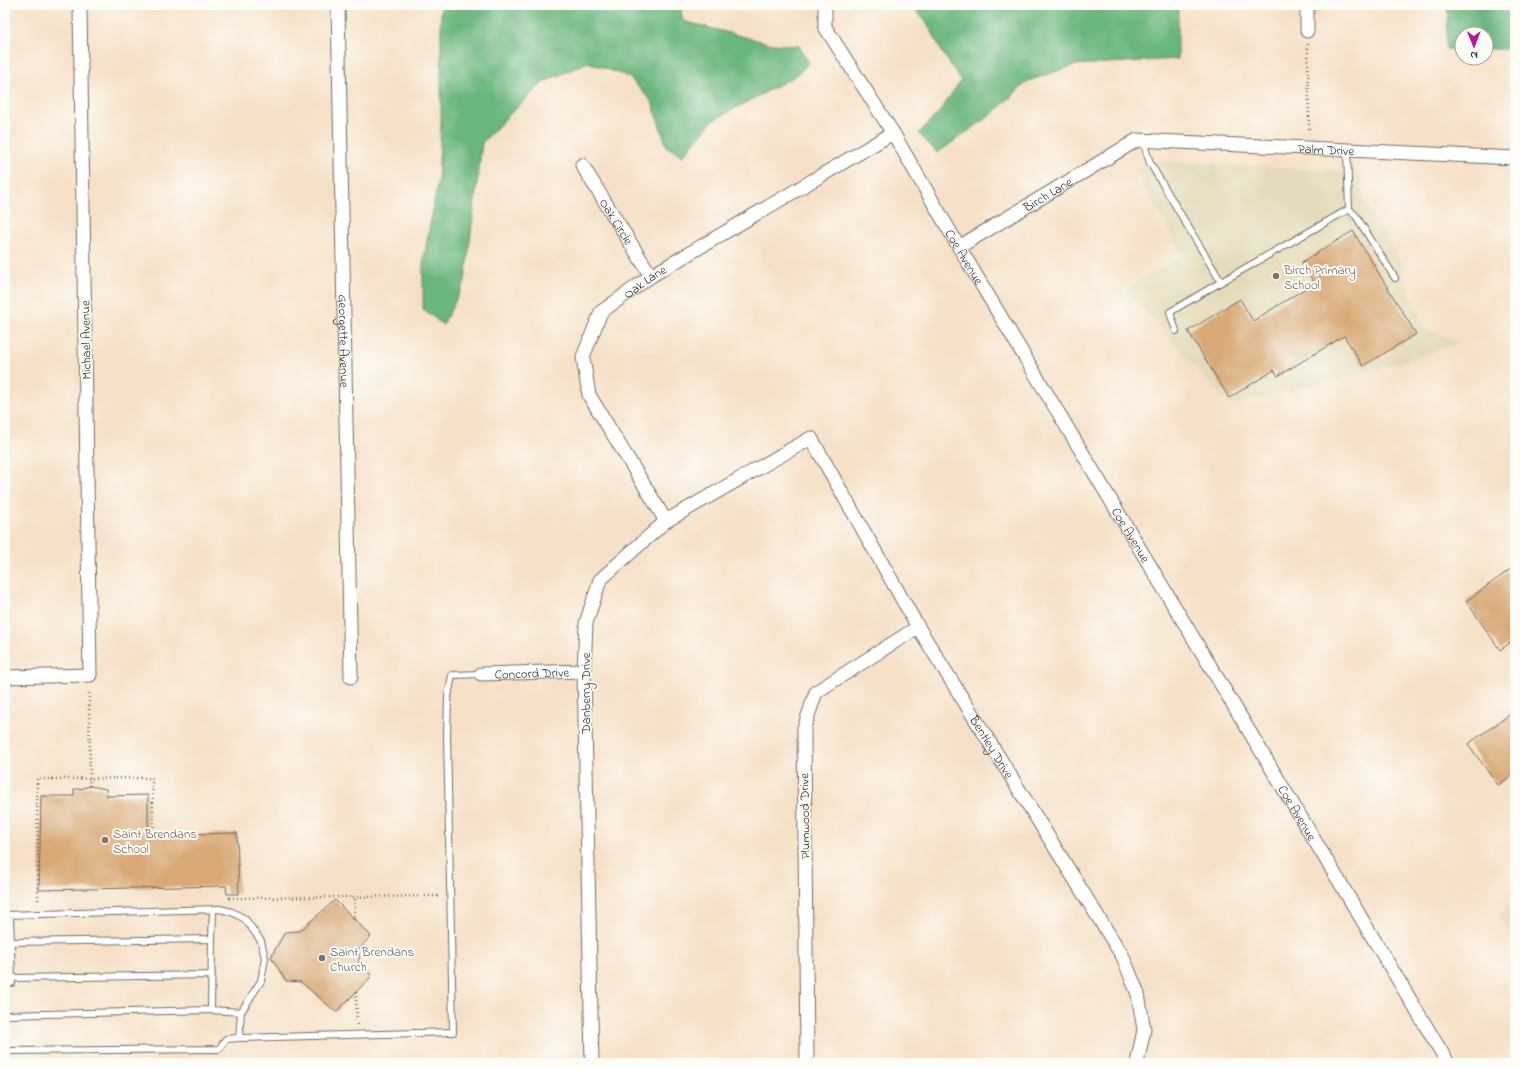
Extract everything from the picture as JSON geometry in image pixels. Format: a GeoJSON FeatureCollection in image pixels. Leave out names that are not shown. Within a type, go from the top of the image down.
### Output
{"type":"FeatureCollection","features":[{"type":"Feature","properties":{"kind":"street","name":"Michael Avenue"},"geometry":{"type":"LineString","coordinates":[[5,677],[90,675],[80,5]]}},
{"type":"Feature","properties":{"kind":"street","name":"Georgette Avenue"},"geometry":{"type":"LineString","coordinates":[[338,5],[351,677]]}},
{"type":"Feature","properties":{"kind":"street","name":"Coe Avenue"},"geometry":{"type":"LineString","coordinates":[[824,5],[824,27],[893,133],[959,247],[1448,1063]]}},
{"type":"Feature","properties":{"kind":"street"},"geometry":{"type":"LineString","coordinates":[[1307,5],[1307,32]]}},
{"type":"Feature","properties":{"kind":"street","name":"Oak Lane"},"geometry":{"type":"LineString","coordinates":[[666,521],[589,395],[583,357],[601,312],[651,276],[893,133]]}},
{"type":"Feature","properties":{"kind":"street","name":"Birch Lane"},"geometry":{"type":"LineString","coordinates":[[959,247],[1140,141]]}},
{"type":"Feature","properties":{"kind":"street","name":"Palm Drive"},"geometry":{"type":"LineString","coordinates":[[1140,141],[1515,158]]}},
{"type":"Feature","properties":{"kind":"street","name":"Oak Circle"},"geometry":{"type":"LineString","coordinates":[[582,165],[651,276]]}},
{"type":"Feature","properties":{"kind":"street","name":"Danberry Drive"},"geometry":{"type":"LineString","coordinates":[[592,1063],[584,671],[586,623],[600,580],[666,521],[811,438]]}},
{"type":"Feature","properties":{"kind":"street","name":"Bentley Drive"},"geometry":{"type":"LineString","coordinates":[[811,438],[918,627],[1123,958],[1138,994],[1144,1030],[1137,1063]]}},
{"type":"Feature","properties":{"kind":"street","name":"Plumwood Drive"},"geometry":{"type":"LineString","coordinates":[[807,1063],[804,728],[816,692],[918,627]]}},
{"type":"Feature","properties":{"kind":"street","name":"Concord Drive"},"geometry":{"type":"LineString","coordinates":[[481,674],[584,671]]}},
{"type":"Feature","properties":{"kind":"lane"},"geometry":{"type":"LineString","coordinates":[[1140,141],[1150,163],[1221,282]]}},
{"type":"Feature","properties":{"kind":"lane"},"geometry":{"type":"LineString","coordinates":[[1347,150],[1349,209],[1356,216],[1395,278]]}},
{"type":"Feature","properties":{"kind":"lane"},"geometry":{"type":"LineString","coordinates":[[1176,331],[1170,312],[1349,209]]}},
{"type":"Feature","properties":{"kind":"lane"},"geometry":{"type":"LineString","coordinates":[[5,1051],[219,1049],[226,1039],[239,1038],[453,1032],[448,697],[452,675],[481,674]]}},
{"type":"Feature","properties":{"kind":"lane"},"geometry":{"type":"LineString","coordinates":[[5,984],[12,983],[11,942],[7,915],[214,910],[232,912],[245,919],[261,941],[265,958],[261,981],[241,1012],[239,1038]]}},
{"type":"Feature","properties":{"kind":"lane"},"geometry":{"type":"LineString","coordinates":[[212,1010],[212,939],[214,910]]}},
{"type":"Feature","properties":{"kind":"lane"},"geometry":{"type":"LineString","coordinates":[[11,942],[212,939]]}},
{"type":"Feature","properties":{"kind":"lane"},"geometry":{"type":"LineString","coordinates":[[11,978],[212,975]]}},
{"type":"Feature","properties":{"kind":"lane"},"geometry":{"type":"LineString","coordinates":[[5,1015],[212,1010],[241,1012]]}},
{"type":"Feature","properties":{"kind":"path"},"geometry":{"type":"LineString","coordinates":[[1307,32],[1309,131]]}},
{"type":"Feature","properties":{"kind":"path"},"geometry":{"type":"LineString","coordinates":[[89,692],[90,786]]}},
{"type":"Feature","properties":{"kind":"path"},"geometry":{"type":"LineString","coordinates":[[38,900],[37,779],[152,778],[154,835]]}},
{"type":"Feature","properties":{"kind":"path"},"geometry":{"type":"LineString","coordinates":[[229,898],[450,896]]}},
{"type":"Feature","properties":{"kind":"path"},"geometry":{"type":"LineString","coordinates":[[354,920],[355,897]]}},
{"type":"Feature","properties":{"kind":"path"},"geometry":{"type":"LineString","coordinates":[[356,992],[357,1035]]}},
{"type":"Feature","properties":{"kind":"shaded area","name":"Birch Primary School"},"geometry":{"type":"Polygon","coordinates":[[[1161,161],[1362,172],[1362,196],[1402,264],[1407,289],[1425,329],[1460,343],[1399,363],[1230,406],[1125,289],[1183,255],[1134,169],[1161,161]]]}},
{"type":"Feature","properties":{"kind":"shaded area"},"geometry":{"type":"Polygon","coordinates":[[[1515,903],[1515,942],[1498,914],[1515,903]]]}},
{"type":"Feature","properties":{"kind":"green space"},"geometry":{"type":"Polygon","coordinates":[[[441,5],[680,5],[683,21],[772,44],[799,46],[809,63],[797,75],[712,121],[683,156],[667,147],[652,102],[629,77],[588,62],[544,82],[482,143],[465,282],[443,325],[423,309],[423,263],[438,181],[441,123],[441,5]]]}},
{"type":"Feature","properties":{"kind":"green space"},"geometry":{"type":"Polygon","coordinates":[[[911,5],[1178,5],[1178,59],[1075,65],[1028,81],[991,115],[937,153],[919,133],[940,111],[961,80],[944,55],[927,23],[911,5]]]}},
{"type":"Feature","properties":{"kind":"green space"},"geometry":{"type":"Polygon","coordinates":[[[1448,5],[1515,5],[1515,49],[1494,49],[1494,26],[1454,26],[1454,49],[1446,49],[1448,5]]]}},
{"type":"Feature","properties":{"kind":"building","name":"Birch Primary School"},"geometry":{"type":"Polygon","coordinates":[[[1353,231],[1416,334],[1363,366],[1344,336],[1278,376],[1274,370],[1229,398],[1188,331],[1240,299],[1253,321],[1314,283],[1302,262],[1353,231]]]}},
{"type":"Feature","properties":{"kind":"building"},"geometry":{"type":"Polygon","coordinates":[[[1515,566],[1515,639],[1500,650],[1466,601],[1515,566]]]}},
{"type":"Feature","properties":{"kind":"building"},"geometry":{"type":"Polygon","coordinates":[[[1515,711],[1515,773],[1498,785],[1468,744],[1515,711]]]}},
{"type":"Feature","properties":{"kind":"building"},"geometry":{"type":"Polygon","coordinates":[[[90,786],[106,789],[107,796],[148,795],[148,835],[237,833],[239,894],[227,894],[226,886],[39,890],[41,796],[74,796],[74,789],[90,786]]]}},
{"type":"Feature","properties":{"kind":"building"},"geometry":{"type":"Polygon","coordinates":[[[335,900],[371,936],[359,949],[359,963],[372,976],[336,1012],[301,982],[286,981],[271,957],[285,932],[300,931],[335,900]]]}},
{"type":"Feature","properties":{"kind":"place","name":"Birch Primary School"},"geometry":{"type":"Point","coordinates":[1276,276]}},
{"type":"Feature","properties":{"kind":"place","name":"Saint Brendans School"},"geometry":{"type":"Point","coordinates":[105,840]}},
{"type":"Feature","properties":{"kind":"place","name":"Saint Brendans Church"},"geometry":{"type":"Point","coordinates":[322,958]}}]}
